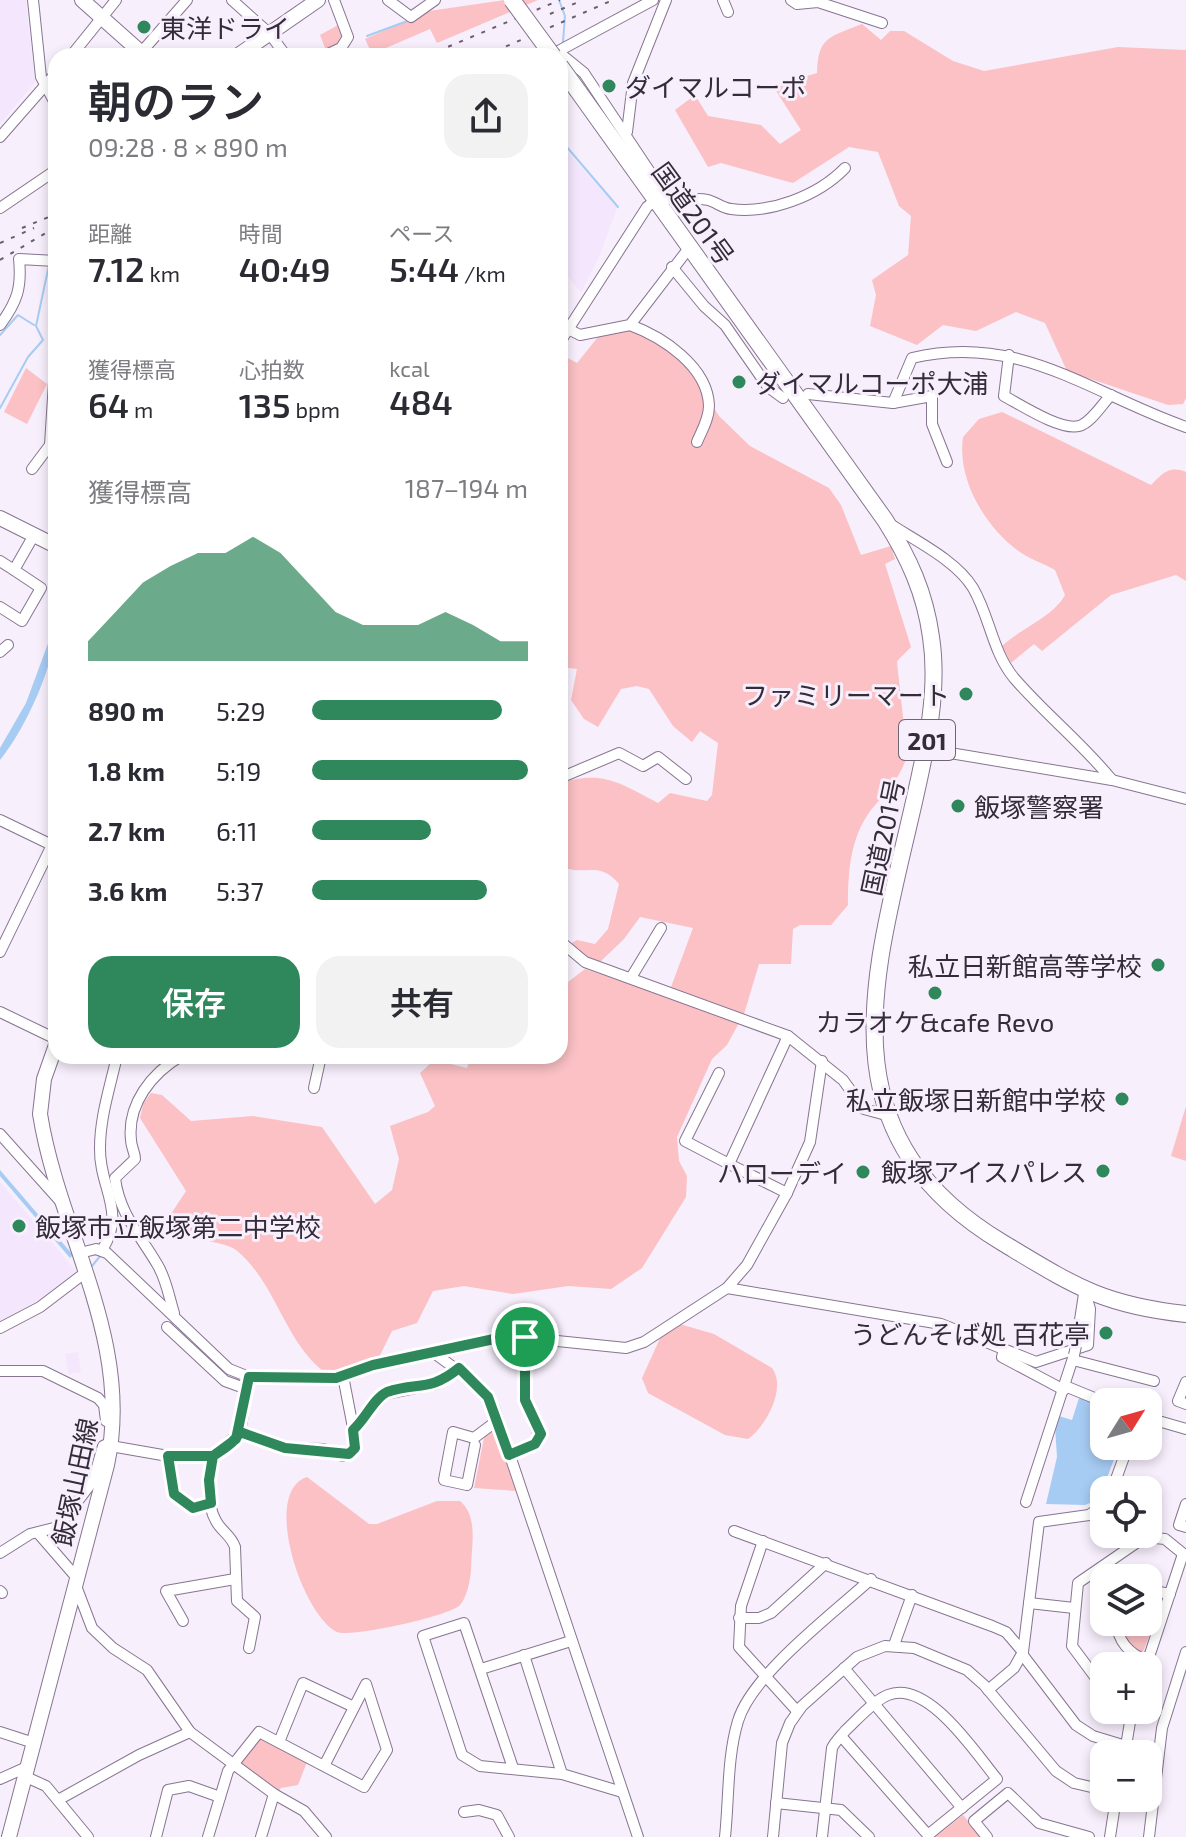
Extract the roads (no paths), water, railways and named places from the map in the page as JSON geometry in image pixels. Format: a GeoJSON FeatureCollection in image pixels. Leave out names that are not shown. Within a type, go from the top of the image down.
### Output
{"type":"FeatureCollection","features":[{"type":"Feature","properties":{"kind":"highway","name":"国道201号"},"geometry":{"type":"LineString","coordinates":[[512,0],[550,48]]}},
{"type":"Feature","properties":{"kind":"highway","name":"国道201号"},"geometry":{"type":"LineString","coordinates":[[568,74],[659,197],[689,248],[885,520],[910,560],[924,598],[932,639],[933,676],[926,749],[891,903],[873,1019],[873,1051],[886,1115],[905,1151],[947,1201],[984,1231],[1085,1292],[1141,1310],[1186,1314]]}},
{"type":"Feature","properties":{"kind":"main road"},"geometry":{"type":"LineString","coordinates":[[82,0],[138,48]]}},
{"type":"Feature","properties":{"kind":"main road"},"geometry":{"type":"LineString","coordinates":[[249,48],[318,0]]}},
{"type":"Feature","properties":{"kind":"main road"},"geometry":{"type":"LineString","coordinates":[[0,518],[48,542]]}},
{"type":"Feature","properties":{"kind":"main road","name":"飯塚山田線"},"geometry":{"type":"LineString","coordinates":[[9,1837],[76,1581],[107,1445],[111,1363],[40,1114],[49,1064]]}},
{"type":"Feature","properties":{"kind":"street"},"geometry":{"type":"LineString","coordinates":[[33,0],[48,90]]}},
{"type":"Feature","properties":{"kind":"street"},"geometry":{"type":"LineString","coordinates":[[77,48],[116,0]]}},
{"type":"Feature","properties":{"kind":"street"},"geometry":{"type":"LineString","coordinates":[[146,48],[187,0]]}},
{"type":"Feature","properties":{"kind":"street"},"geometry":{"type":"LineString","coordinates":[[232,0],[270,34],[280,48]]}},
{"type":"Feature","properties":{"kind":"street"},"geometry":{"type":"LineString","coordinates":[[334,0],[348,37],[341,48]]}},
{"type":"Feature","properties":{"kind":"street"},"geometry":{"type":"LineString","coordinates":[[388,0],[411,17],[435,0]]}},
{"type":"Feature","properties":{"kind":"street"},"geometry":{"type":"LineString","coordinates":[[568,53],[653,0]]}},
{"type":"Feature","properties":{"kind":"street"},"geometry":{"type":"LineString","coordinates":[[629,138],[627,116],[633,83],[666,0]]}},
{"type":"Feature","properties":{"kind":"street"},"geometry":{"type":"LineString","coordinates":[[723,0],[728,12]]}},
{"type":"Feature","properties":{"kind":"street"},"geometry":{"type":"LineString","coordinates":[[799,1],[818,2],[882,23]]}},
{"type":"Feature","properties":{"kind":"street"},"geometry":{"type":"LineString","coordinates":[[568,64],[584,73],[629,138],[659,197]]}},
{"type":"Feature","properties":{"kind":"street"},"geometry":{"type":"LineString","coordinates":[[0,137],[48,82]]}},
{"type":"Feature","properties":{"kind":"street"},"geometry":{"type":"LineString","coordinates":[[659,197],[708,200],[731,209],[758,208],[784,203],[825,186],[845,168]]}},
{"type":"Feature","properties":{"kind":"street"},"geometry":{"type":"LineString","coordinates":[[0,208],[48,175]]}},
{"type":"Feature","properties":{"kind":"street"},"geometry":{"type":"LineString","coordinates":[[659,197],[568,329],[580,335],[630,325],[668,343],[705,390],[707,419],[697,442]]}},
{"type":"Feature","properties":{"kind":"street"},"geometry":{"type":"LineString","coordinates":[[630,325],[689,248]]}},
{"type":"Feature","properties":{"kind":"street"},"geometry":{"type":"LineString","coordinates":[[0,325],[17,302],[21,280],[19,259],[48,261]]}},
{"type":"Feature","properties":{"kind":"street"},"geometry":{"type":"LineString","coordinates":[[672,267],[704,306],[725,325],[768,387],[783,398]]}},
{"type":"Feature","properties":{"kind":"street"},"geometry":{"type":"LineString","coordinates":[[893,403],[912,358],[936,352],[977,350],[1023,358],[1186,427]]}},
{"type":"Feature","properties":{"kind":"street"},"geometry":{"type":"LineString","coordinates":[[1009,355],[1004,396],[1050,420],[1077,427],[1084,424],[1111,395]]}},
{"type":"Feature","properties":{"kind":"street"},"geometry":{"type":"LineString","coordinates":[[808,394],[893,403],[932,396],[932,424],[947,462]]}},
{"type":"Feature","properties":{"kind":"street"},"geometry":{"type":"LineString","coordinates":[[32,469],[48,453]]}},
{"type":"Feature","properties":{"kind":"street"},"geometry":{"type":"LineString","coordinates":[[885,520],[956,571],[972,587],[994,646],[1012,675],[1090,752],[1112,780]]}},
{"type":"Feature","properties":{"kind":"street"},"geometry":{"type":"LineString","coordinates":[[14,570],[34,535]]}},
{"type":"Feature","properties":{"kind":"street"},"geometry":{"type":"LineString","coordinates":[[0,561],[41,588],[22,621],[0,607]]}},
{"type":"Feature","properties":{"kind":"street"},"geometry":{"type":"LineString","coordinates":[[926,749],[1112,780],[1186,799]]}},
{"type":"Feature","properties":{"kind":"street"},"geometry":{"type":"LineString","coordinates":[[568,775],[619,753],[643,766],[658,757],[686,779]]}},
{"type":"Feature","properties":{"kind":"street"},"geometry":{"type":"LineString","coordinates":[[0,820],[48,843]]}},
{"type":"Feature","properties":{"kind":"street"},"geometry":{"type":"LineString","coordinates":[[0,952],[48,858]]}},
{"type":"Feature","properties":{"kind":"street"},"geometry":{"type":"LineString","coordinates":[[632,976],[661,928]]}},
{"type":"Feature","properties":{"kind":"street"},"geometry":{"type":"LineString","coordinates":[[568,948],[585,962],[632,976],[788,1036],[843,1080],[864,1109],[886,1115]]}},
{"type":"Feature","properties":{"kind":"street"},"geometry":{"type":"LineString","coordinates":[[0,1012],[48,1038]]}},
{"type":"Feature","properties":{"kind":"street"},"geometry":{"type":"LineString","coordinates":[[729,1164],[788,1036]]}},
{"type":"Feature","properties":{"kind":"street"},"geometry":{"type":"LineString","coordinates":[[80,1253],[102,1250],[175,1315],[229,1369],[249,1377],[343,1376],[373,1365],[508,1336],[626,1348],[644,1342],[727,1288],[747,1265],[787,1193],[810,1142],[822,1061]]}},
{"type":"Feature","properties":{"kind":"street"},"geometry":{"type":"LineString","coordinates":[[115,1064],[102,1118],[99,1152],[113,1196],[159,1266],[175,1315]]}},
{"type":"Feature","properties":{"kind":"street"},"geometry":{"type":"LineString","coordinates":[[102,1250],[114,1228],[115,1178],[135,1159],[131,1139],[139,1098],[152,1079],[171,1064]]}},
{"type":"Feature","properties":{"kind":"street"},"geometry":{"type":"LineString","coordinates":[[314,1088],[319,1064]]}},
{"type":"Feature","properties":{"kind":"street"},"geometry":{"type":"LineString","coordinates":[[719,1073],[685,1141],[787,1193]]}},
{"type":"Feature","properties":{"kind":"street"},"geometry":{"type":"LineString","coordinates":[[0,1134],[64,1205]]}},
{"type":"Feature","properties":{"kind":"street"},"geometry":{"type":"LineString","coordinates":[[0,1328],[40,1307],[86,1272]]}},
{"type":"Feature","properties":{"kind":"street"},"geometry":{"type":"LineString","coordinates":[[727,1288],[941,1324],[1036,1362],[1088,1345],[1090,1309],[1085,1292]]}},
{"type":"Feature","properties":{"kind":"street"},"geometry":{"type":"LineString","coordinates":[[1026,1502],[1074,1353],[1085,1292]]}},
{"type":"Feature","properties":{"kind":"street"},"geometry":{"type":"LineString","coordinates":[[167,1327],[225,1381],[247,1389]]}},
{"type":"Feature","properties":{"kind":"street"},"geometry":{"type":"LineString","coordinates":[[509,1455],[535,1444],[540,1438],[525,1400],[525,1337]]}},
{"type":"Feature","properties":{"kind":"street"},"geometry":{"type":"LineString","coordinates":[[1004,1349],[1002,1357],[1064,1388],[1090,1397]]}},
{"type":"Feature","properties":{"kind":"street"},"geometry":{"type":"LineString","coordinates":[[434,1353],[459,1368],[488,1397],[498,1420],[638,1837]]}},
{"type":"Feature","properties":{"kind":"street"},"geometry":{"type":"LineString","coordinates":[[1074,1353],[1154,1381]]}},
{"type":"Feature","properties":{"kind":"street"},"geometry":{"type":"LineString","coordinates":[[353,1430],[385,1394],[436,1384],[459,1368]]}},
{"type":"Feature","properties":{"kind":"street"},"geometry":{"type":"LineString","coordinates":[[0,1371],[43,1371],[98,1398],[106,1414],[107,1445],[93,1481],[58,1527],[17,1541],[0,1553]]}},
{"type":"Feature","properties":{"kind":"street"},"geometry":{"type":"LineString","coordinates":[[240,1432],[285,1448],[323,1449],[343,1456],[355,1448],[343,1376]]}},
{"type":"Feature","properties":{"kind":"street"},"geometry":{"type":"LineString","coordinates":[[249,1377],[240,1432],[213,1456],[209,1480],[216,1522],[232,1538],[235,1547],[237,1601],[255,1617],[249,1648]]}},
{"type":"Feature","properties":{"kind":"street"},"geometry":{"type":"LineString","coordinates":[[1186,1382],[1178,1401],[1186,1404]]}},
{"type":"Feature","properties":{"kind":"street"},"geometry":{"type":"LineString","coordinates":[[475,1445],[467,1485],[444,1480],[453,1432],[474,1438],[498,1420]]}},
{"type":"Feature","properties":{"kind":"street"},"geometry":{"type":"LineString","coordinates":[[1162,1422],[1186,1429]]}},
{"type":"Feature","properties":{"kind":"street"},"geometry":{"type":"LineString","coordinates":[[107,1445],[168,1456],[213,1456]]}},
{"type":"Feature","properties":{"kind":"street"},"geometry":{"type":"LineString","coordinates":[[168,1456],[176,1497],[193,1508],[211,1503]]}},
{"type":"Feature","properties":{"kind":"street"},"geometry":{"type":"LineString","coordinates":[[1186,1504],[1179,1525],[1186,1527]]}},
{"type":"Feature","properties":{"kind":"street"},"geometry":{"type":"LineString","coordinates":[[988,1690],[1014,1668],[1022,1653],[1039,1522],[1090,1514]]}},
{"type":"Feature","properties":{"kind":"street"},"geometry":{"type":"LineString","coordinates":[[734,1531],[871,1579],[1006,1632],[1084,1732],[1126,1746],[1130,1724]]}},
{"type":"Feature","properties":{"kind":"street"},"geometry":{"type":"LineString","coordinates":[[38,1533],[76,1581],[92,1628],[113,1648],[147,1670],[190,1732],[318,1824],[326,1837]]}},
{"type":"Feature","properties":{"kind":"street"},"geometry":{"type":"LineString","coordinates":[[1090,1670],[1072,1646],[1074,1608],[1081,1578],[1145,1537],[1165,1539],[1185,1555],[1150,1652]]}},
{"type":"Feature","properties":{"kind":"street"},"geometry":{"type":"LineString","coordinates":[[763,1541],[739,1618],[739,1647],[797,1711]]}},
{"type":"Feature","properties":{"kind":"street"},"geometry":{"type":"LineString","coordinates":[[739,1618],[759,1618],[771,1613],[826,1563]]}},
{"type":"Feature","properties":{"kind":"street"},"geometry":{"type":"LineString","coordinates":[[183,1621],[166,1591],[235,1579]]}},
{"type":"Feature","properties":{"kind":"street"},"geometry":{"type":"LineString","coordinates":[[725,1837],[738,1722],[765,1677],[871,1579]]}},
{"type":"Feature","properties":{"kind":"street"},"geometry":{"type":"LineString","coordinates":[[1162,1593],[1170,1594]]}},
{"type":"Feature","properties":{"kind":"street"},"geometry":{"type":"LineString","coordinates":[[894,1645],[912,1595]]}},
{"type":"Feature","properties":{"kind":"street"},"geometry":{"type":"LineString","coordinates":[[1029,1603],[1074,1608]]}},
{"type":"Feature","properties":{"kind":"street"},"geometry":{"type":"LineString","coordinates":[[513,1768],[464,1623],[423,1636],[462,1755],[480,1766],[562,1774],[622,1792]]}},
{"type":"Feature","properties":{"kind":"street"},"geometry":{"type":"LineString","coordinates":[[1121,1636],[1124,1645],[1133,1652]]}},
{"type":"Feature","properties":{"kind":"street"},"geometry":{"type":"LineString","coordinates":[[481,1669],[571,1641]]}},
{"type":"Feature","properties":{"kind":"street"},"geometry":{"type":"LineString","coordinates":[[773,1837],[782,1743],[797,1711],[865,1652],[894,1645],[914,1648],[961,1666],[988,1690],[1056,1771],[1074,1783],[1090,1787]]}},
{"type":"Feature","properties":{"kind":"street"},"geometry":{"type":"LineString","coordinates":[[1160,1740],[1186,1652]]}},
{"type":"Feature","properties":{"kind":"street"},"geometry":{"type":"LineString","coordinates":[[524,1655],[562,1774]]}},
{"type":"Feature","properties":{"kind":"street"},"geometry":{"type":"LineString","coordinates":[[844,1668],[962,1808]]}},
{"type":"Feature","properties":{"kind":"street"},"geometry":{"type":"LineString","coordinates":[[279,1742],[303,1683],[354,1707]]}},
{"type":"Feature","properties":{"kind":"street"},"geometry":{"type":"LineString","coordinates":[[208,1837],[232,1765],[259,1732],[364,1787],[387,1750],[366,1684],[324,1766]]}},
{"type":"Feature","properties":{"kind":"street"},"geometry":{"type":"LineString","coordinates":[[822,1837],[829,1756],[841,1736],[885,1696],[904,1694],[933,1706],[949,1720],[997,1779],[928,1835],[841,1736]]}},
{"type":"Feature","properties":{"kind":"street"},"geometry":{"type":"LineString","coordinates":[[0,1732],[34,1743]]}},
{"type":"Feature","properties":{"kind":"street"},"geometry":{"type":"LineString","coordinates":[[58,1800],[139,1755],[190,1732]]}},
{"type":"Feature","properties":{"kind":"street"},"geometry":{"type":"LineString","coordinates":[[0,1779],[28,1772],[46,1786],[88,1837]]}},
{"type":"Feature","properties":{"kind":"street"},"geometry":{"type":"LineString","coordinates":[[156,1837],[168,1790],[189,1786],[220,1797]]}},
{"type":"Feature","properties":{"kind":"street"},"geometry":{"type":"LineString","coordinates":[[987,1837],[974,1821],[1008,1793],[1039,1823],[1089,1837]]}},
{"type":"Feature","properties":{"kind":"street"},"geometry":{"type":"LineString","coordinates":[[261,1837],[274,1794]]}},
{"type":"Feature","properties":{"kind":"street"},"geometry":{"type":"LineString","coordinates":[[776,1803],[823,1807],[846,1813],[869,1837]]}},
{"type":"Feature","properties":{"kind":"street"},"geometry":{"type":"LineString","coordinates":[[464,1812],[479,1810],[497,1815],[509,1837]]}},
{"type":"Feature","properties":{"kind":"street"},"geometry":{"type":"LineString","coordinates":[[1110,1837],[1114,1812]]}},
{"type":"Feature","properties":{"kind":"street"},"geometry":{"type":"LineString","coordinates":[[1149,1837],[1150,1812]]}},
{"type":"Feature","properties":{"kind":"street"},"geometry":{"type":"LineString","coordinates":[[313,1837],[318,1824]]}},
{"type":"Feature","properties":{"kind":"water"},"geometry":{"type":"Polygon","coordinates":[[[48,644],[48,666],[38,694],[20,731],[0,760],[0,748],[26,703],[48,644]]]}},
{"type":"Feature","properties":{"kind":"water"},"geometry":{"type":"Polygon","coordinates":[[[0,1170],[73,1255],[70,1258],[0,1176],[0,1170]]]}},
{"type":"Feature","properties":{"kind":"water"},"geometry":{"type":"Polygon","coordinates":[[[1079,1398],[1090,1402],[1090,1460],[1114,1460],[1108,1476],[1090,1476],[1090,1503],[1046,1504],[1057,1457],[1055,1427],[1059,1416],[1072,1420],[1079,1398]]]}},
{"type":"Feature","properties":{"kind":"waterway"},"geometry":{"type":"LineString","coordinates":[[559,0],[565,16],[563,42]]}},
{"type":"Feature","properties":{"kind":"waterway"},"geometry":{"type":"LineString","coordinates":[[367,36],[410,20]]}},
{"type":"Feature","properties":{"kind":"waterway"},"geometry":{"type":"LineString","coordinates":[[568,148],[618,207]]}},
{"type":"Feature","properties":{"kind":"waterway"},"geometry":{"type":"LineString","coordinates":[[0,408],[28,357],[43,340],[36,326],[48,270]]}},
{"type":"Feature","properties":{"kind":"waterway"},"geometry":{"type":"LineString","coordinates":[[0,335],[18,315],[34,325]]}},
{"type":"Feature","properties":{"kind":"waterway"},"geometry":{"type":"LineString","coordinates":[[115,1235],[117,1218]]}},
{"type":"Feature","properties":{"kind":"waterway"},"geometry":{"type":"LineString","coordinates":[[92,1266],[101,1255]]}},
{"type":"Feature","properties":{"kind":"railway"},"geometry":{"type":"LineString","coordinates":[[445,48],[560,0]]}},
{"type":"Feature","properties":{"kind":"railway"},"geometry":{"type":"LineString","coordinates":[[550,14],[583,0]]}},
{"type":"Feature","properties":{"kind":"railway"},"geometry":{"type":"LineString","coordinates":[[502,48],[613,0]]}},
{"type":"Feature","properties":{"kind":"railway"},"geometry":{"type":"LineString","coordinates":[[22,228],[48,217]]}},
{"type":"Feature","properties":{"kind":"railway"},"geometry":{"type":"LineString","coordinates":[[0,243],[34,228]]}},
{"type":"Feature","properties":{"kind":"railway"},"geometry":{"type":"LineString","coordinates":[[0,260],[48,232]]}},
{"type":"Feature","properties":{"kind":"place","name":"東洋ドライ"},"geometry":{"type":"Point","coordinates":[144,27]}},
{"type":"Feature","properties":{"kind":"place","name":"ダイマルコーポ"},"geometry":{"type":"Point","coordinates":[609,86]}},
{"type":"Feature","properties":{"kind":"place","name":"ダイマルコーポ大浦"},"geometry":{"type":"Point","coordinates":[739,382]}},
{"type":"Feature","properties":{"kind":"place","name":"ファミリーマート"},"geometry":{"type":"Point","coordinates":[966,694]}},
{"type":"Feature","properties":{"kind":"place","name":"飯塚警察署"},"geometry":{"type":"Point","coordinates":[958,806]}},
{"type":"Feature","properties":{"kind":"place","name":"私立日新館高等学校"},"geometry":{"type":"Point","coordinates":[1158,965]}},
{"type":"Feature","properties":{"kind":"place","name":"カラオケ&cafe Revo"},"geometry":{"type":"Point","coordinates":[935,993]}},
{"type":"Feature","properties":{"kind":"place","name":"私立飯塚日新館中学校"},"geometry":{"type":"Point","coordinates":[1122,1099]}},
{"type":"Feature","properties":{"kind":"place","name":"飯塚アイスパレス"},"geometry":{"type":"Point","coordinates":[1103,1171]}},
{"type":"Feature","properties":{"kind":"place","name":"ハローデイ"},"geometry":{"type":"Point","coordinates":[863,1172]}},
{"type":"Feature","properties":{"kind":"place","name":"飯塚市立飯塚第二中学校"},"geometry":{"type":"Point","coordinates":[19,1226]}},
{"type":"Feature","properties":{"kind":"place","name":"うどんそば処 百花亭"},"geometry":{"type":"Point","coordinates":[1106,1333]}}]}
